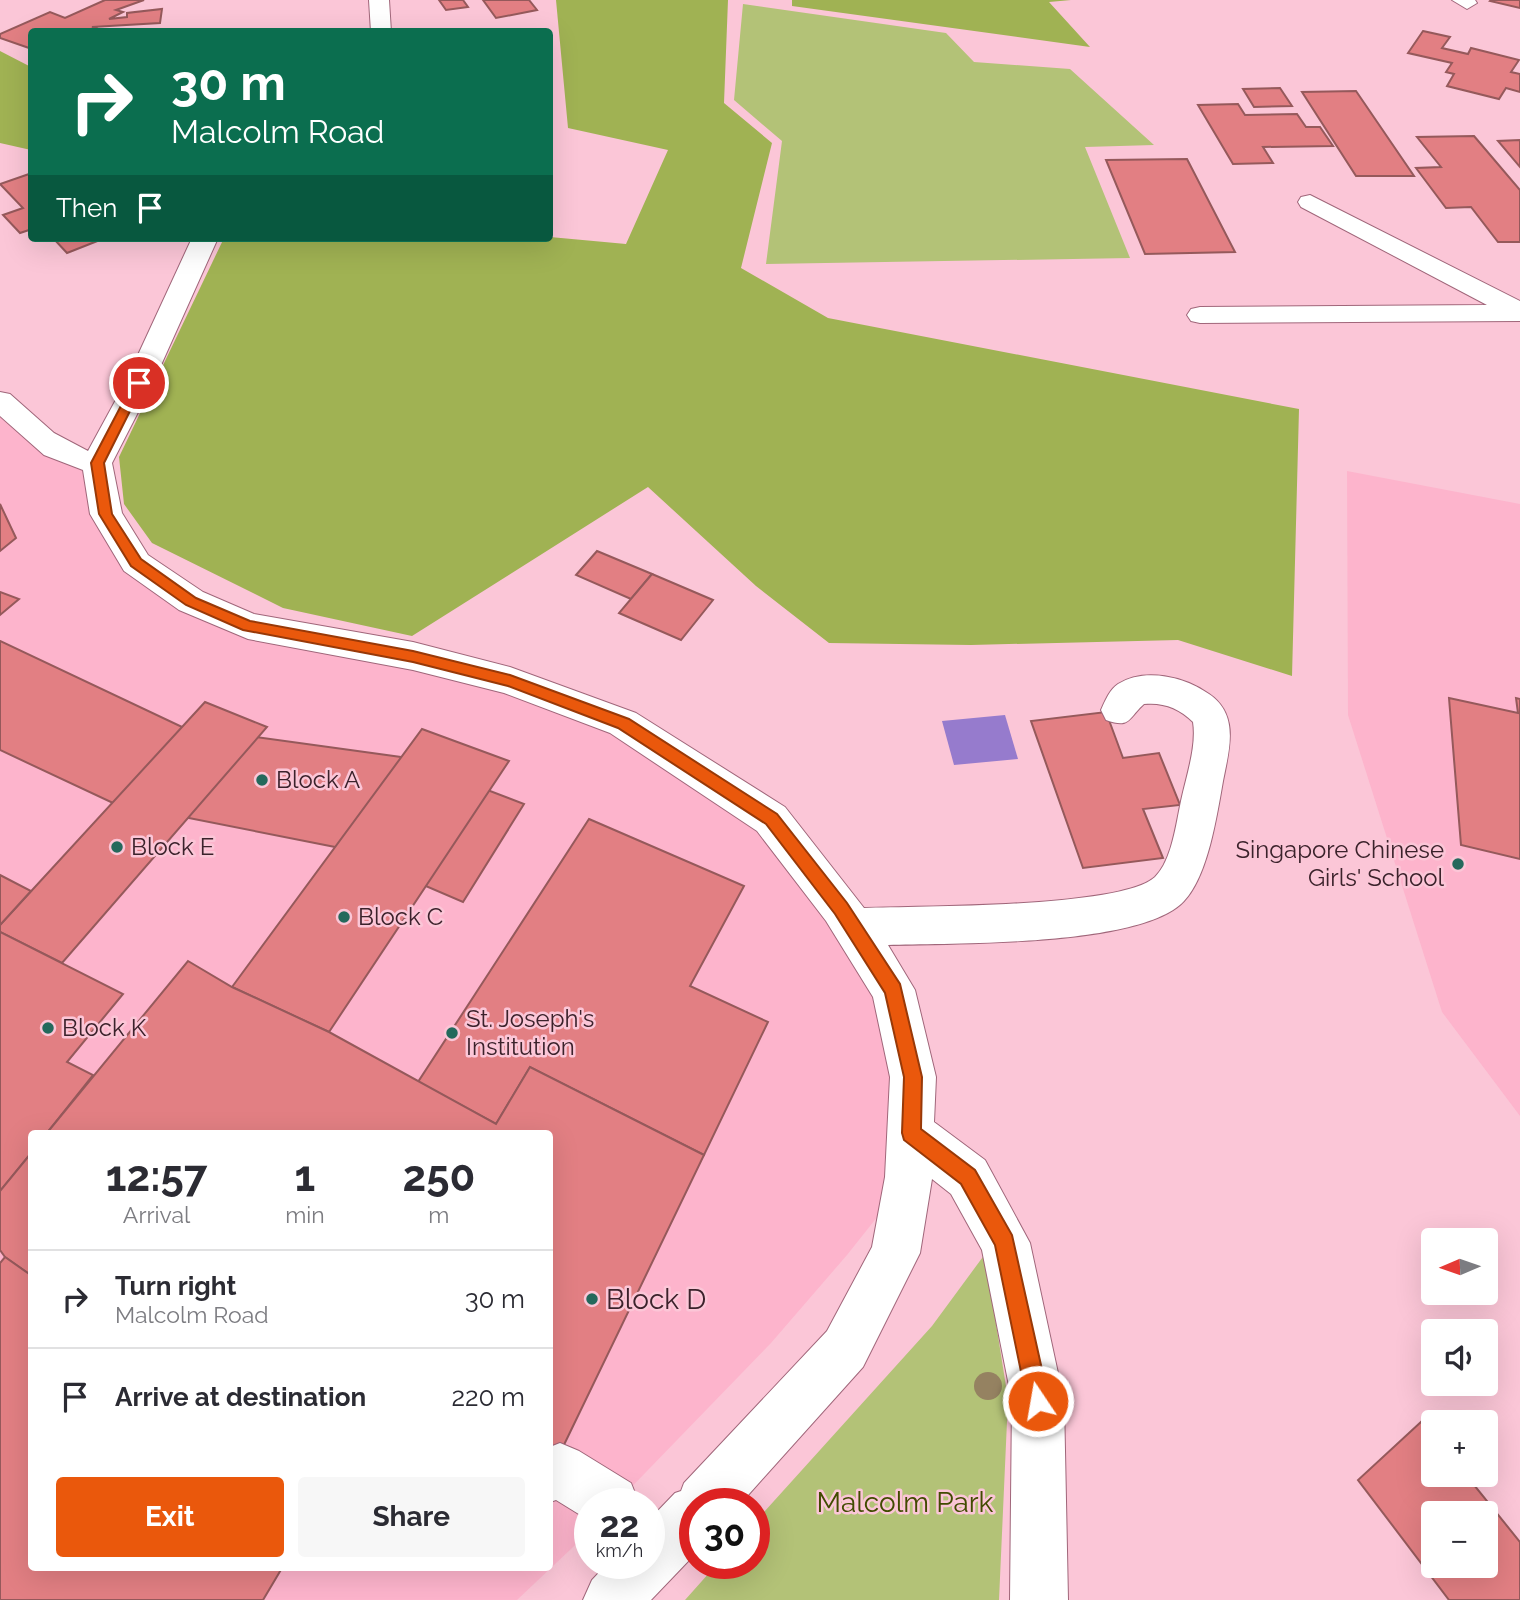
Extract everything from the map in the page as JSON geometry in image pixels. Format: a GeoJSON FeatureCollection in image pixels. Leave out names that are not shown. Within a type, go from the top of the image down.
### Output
{"type":"FeatureCollection","features":[{"type":"Feature","properties":{"kind":"street"},"geometry":{"type":"LineString","coordinates":[[379,0],[382,28]]}},
{"type":"Feature","properties":{"kind":"street"},"geometry":{"type":"LineString","coordinates":[[1310,202],[1520,313]]}},
{"type":"Feature","properties":{"kind":"street"},"geometry":{"type":"LineString","coordinates":[[203,242],[139,383],[97,463],[106,514],[136,563],[191,601],[248,626],[413,656],[510,681],[623,723],[771,819],[853,927],[893,990],[913,1077],[909,1177],[895,1253],[845,1349],[718,1488]]}},
{"type":"Feature","properties":{"kind":"street"},"geometry":{"type":"LineString","coordinates":[[1200,315],[1520,313]]}},
{"type":"Feature","properties":{"kind":"street"},"geometry":{"type":"LineString","coordinates":[[0,401],[41,440],[78,460],[97,463]]}},
{"type":"Feature","properties":{"kind":"street"},"geometry":{"type":"LineString","coordinates":[[853,927],[1054,917],[1131,908],[1155,900],[1174,884],[1186,849],[1213,732],[1209,716],[1188,699],[1162,690],[1137,691],[1124,699],[1119,710]]}},
{"type":"Feature","properties":{"kind":"street"},"geometry":{"type":"LineString","coordinates":[[911,1133],[968,1177],[1004,1243],[1038,1401],[1039,1600]]}},
{"type":"Feature","properties":{"kind":"street"},"geometry":{"type":"LineString","coordinates":[[555,1472],[584,1488]]}},
{"type":"Feature","properties":{"kind":"street"},"geometry":{"type":"LineString","coordinates":[[665,1541],[679,1528]]}},
{"type":"Feature","properties":{"kind":"street"},"geometry":{"type":"LineString","coordinates":[[612,1600],[630,1579]]}},
{"type":"Feature","properties":{"kind":"shaded area","name":"St. Joseph's Institution"},"geometry":{"type":"Polygon","coordinates":[[[0,408],[97,463],[102,514],[167,598],[510,681],[623,723],[771,819],[893,990],[909,1177],[847,1255],[771,1343],[631,1488],[574,1488],[574,1546],[553,1566],[553,1130],[28,1130],[28,1571],[548,1571],[517,1600],[0,1600],[0,408]]]}},
{"type":"Feature","properties":{"kind":"shaded area","name":"Singapore Chinese Girls' School"},"geometry":{"type":"Polygon","coordinates":[[[1347,471],[1520,504],[1520,1116],[1442,1012],[1348,715],[1347,471]]]}},
{"type":"Feature","properties":{"kind":"shaded area"},"geometry":{"type":"Polygon","coordinates":[[[1005,715],[1018,759],[954,765],[942,721],[1005,715]]]}},
{"type":"Feature","properties":{"kind":"green space"},"geometry":{"type":"Polygon","coordinates":[[[556,0],[728,0],[724,103],[772,143],[741,268],[828,318],[1299,409],[1292,676],[1178,640],[971,645],[829,643],[756,586],[648,487],[412,636],[283,608],[152,543],[124,504],[119,457],[222,242],[553,242],[553,237],[626,244],[668,150],[568,128],[556,0]]]}},
{"type":"Feature","properties":{"kind":"green space"},"geometry":{"type":"Polygon","coordinates":[[[792,0],[1071,0],[1049,2],[1090,47],[792,6],[792,0]]]}},
{"type":"Feature","properties":{"kind":"green space"},"geometry":{"type":"Polygon","coordinates":[[[743,4],[946,33],[974,62],[1070,69],[1154,145],[1085,147],[1130,258],[766,264],[782,141],[734,100],[743,4]]]}},
{"type":"Feature","properties":{"kind":"green space"},"geometry":{"type":"Polygon","coordinates":[[[0,51],[28,65],[28,149],[0,143],[0,51]]]}},
{"type":"Feature","properties":{"kind":"green space","name":"Malcolm Park"},"geometry":{"type":"Polygon","coordinates":[[[985,1254],[1008,1399],[999,1600],[685,1600],[704,1579],[770,1579],[770,1505],[932,1326],[985,1254]]]}},
{"type":"Feature","properties":{"kind":"building"},"geometry":{"type":"Polygon","coordinates":[[[105,0],[144,0],[116,10],[123,12],[109,19],[127,17],[127,13],[162,9],[160,23],[92,27],[95,28],[28,28],[28,48],[0,38],[0,34],[50,12],[65,18],[105,0]]]}},
{"type":"Feature","properties":{"kind":"building"},"geometry":{"type":"Polygon","coordinates":[[[439,0],[463,0],[468,7],[446,10],[439,0]]]}},
{"type":"Feature","properties":{"kind":"building"},"geometry":{"type":"Polygon","coordinates":[[[483,0],[529,0],[537,10],[496,18],[483,0]]]}},
{"type":"Feature","properties":{"kind":"building"},"geometry":{"type":"Polygon","coordinates":[[[1520,0],[1520,8],[1490,1],[1520,0]]]}},
{"type":"Feature","properties":{"kind":"building"},"geometry":{"type":"Polygon","coordinates":[[[1423,31],[1450,37],[1442,48],[1468,54],[1471,48],[1519,60],[1511,72],[1520,74],[1520,92],[1506,88],[1499,99],[1447,86],[1454,74],[1446,72],[1452,63],[1408,53],[1423,31]]]}},
{"type":"Feature","properties":{"kind":"building"},"geometry":{"type":"Polygon","coordinates":[[[1280,88],[1292,106],[1254,107],[1243,89],[1280,88]]]}},
{"type":"Feature","properties":{"kind":"building"},"geometry":{"type":"Polygon","coordinates":[[[1356,91],[1414,176],[1356,176],[1302,92],[1356,91]]]}},
{"type":"Feature","properties":{"kind":"building"},"geometry":{"type":"Polygon","coordinates":[[[1238,104],[1245,115],[1297,114],[1306,127],[1320,127],[1333,146],[1263,147],[1273,163],[1233,164],[1198,105],[1238,104]]]}},
{"type":"Feature","properties":{"kind":"building"},"geometry":{"type":"Polygon","coordinates":[[[1474,136],[1520,190],[1520,242],[1498,242],[1471,207],[1446,208],[1416,168],[1441,167],[1417,137],[1474,136]]]}},
{"type":"Feature","properties":{"kind":"building"},"geometry":{"type":"Polygon","coordinates":[[[1520,140],[1520,167],[1498,141],[1520,140]]]}},
{"type":"Feature","properties":{"kind":"building"},"geometry":{"type":"Polygon","coordinates":[[[1187,159],[1235,252],[1145,254],[1106,160],[1187,159]]]}},
{"type":"Feature","properties":{"kind":"building"},"geometry":{"type":"Polygon","coordinates":[[[28,174],[28,230],[20,233],[3,215],[23,208],[0,184],[28,174]]]}},
{"type":"Feature","properties":{"kind":"building"},"geometry":{"type":"Polygon","coordinates":[[[57,242],[95,242],[67,253],[57,242]]]}},
{"type":"Feature","properties":{"kind":"building"},"geometry":{"type":"Polygon","coordinates":[[[0,504],[16,538],[0,551],[0,504]]]}},
{"type":"Feature","properties":{"kind":"building"},"geometry":{"type":"Polygon","coordinates":[[[597,551],[652,574],[631,599],[576,575],[597,551]]]}},
{"type":"Feature","properties":{"kind":"building"},"geometry":{"type":"Polygon","coordinates":[[[652,574],[713,600],[681,640],[619,613],[652,574]]]}},
{"type":"Feature","properties":{"kind":"building"},"geometry":{"type":"Polygon","coordinates":[[[0,592],[19,599],[0,615],[0,592]]]}},
{"type":"Feature","properties":{"kind":"building","name":"Block A"},"geometry":{"type":"Polygon","coordinates":[[[0,641],[182,727],[401,757],[524,804],[463,902],[335,847],[113,803],[0,750],[0,641]]]}},
{"type":"Feature","properties":{"kind":"building"},"geometry":{"type":"Polygon","coordinates":[[[1449,698],[1518,713],[1516,698],[1520,699],[1520,859],[1461,845],[1449,698]]]}},
{"type":"Feature","properties":{"kind":"building","name":"Block E"},"geometry":{"type":"Polygon","coordinates":[[[205,702],[267,727],[62,963],[0,932],[0,925],[205,702]]]}},
{"type":"Feature","properties":{"kind":"building"},"geometry":{"type":"Polygon","coordinates":[[[1106,712],[1123,758],[1159,753],[1180,805],[1143,809],[1163,858],[1083,868],[1031,721],[1106,712]]]}},
{"type":"Feature","properties":{"kind":"building","name":"Block C"},"geometry":{"type":"Polygon","coordinates":[[[422,729],[509,761],[329,1032],[232,987],[422,729]]]}},
{"type":"Feature","properties":{"kind":"building"},"geometry":{"type":"Polygon","coordinates":[[[589,819],[744,886],[690,986],[768,1022],[704,1155],[530,1067],[496,1124],[418,1082],[589,819]]]}},
{"type":"Feature","properties":{"kind":"building"},"geometry":{"type":"Polygon","coordinates":[[[0,875],[31,891],[0,925],[0,875]]]}},
{"type":"Feature","properties":{"kind":"building","name":"Block K"},"geometry":{"type":"Polygon","coordinates":[[[0,932],[123,994],[67,1062],[93,1075],[49,1130],[28,1130],[28,1157],[0,1191],[0,932]]]}},
{"type":"Feature","properties":{"kind":"building","name":"Block D"},"geometry":{"type":"Polygon","coordinates":[[[188,961],[232,987],[329,1032],[496,1124],[530,1067],[704,1155],[561,1451],[553,1446],[553,1130],[49,1130],[188,961]]]}},
{"type":"Feature","properties":{"kind":"building"},"geometry":{"type":"Polygon","coordinates":[[[28,1157],[28,1273],[5,1257],[0,1250],[0,1191],[28,1157]]]}},
{"type":"Feature","properties":{"kind":"building"},"geometry":{"type":"Polygon","coordinates":[[[5,1257],[28,1273],[28,1571],[280,1571],[263,1600],[0,1600],[0,1263],[5,1257]]]}},
{"type":"Feature","properties":{"kind":"building"},"geometry":{"type":"Polygon","coordinates":[[[1421,1422],[1421,1487],[1476,1487],[1487,1501],[1421,1501],[1421,1563],[1358,1480],[1421,1422]]]}},
{"type":"Feature","properties":{"kind":"building"},"geometry":{"type":"Polygon","coordinates":[[[1498,1515],[1520,1542],[1520,1600],[1449,1600],[1432,1578],[1498,1578],[1498,1515]]]}},
{"type":"Feature","properties":{"kind":"place","name":"Block A"},"geometry":{"type":"Point","coordinates":[262,780]}},
{"type":"Feature","properties":{"kind":"place","name":"Block E"},"geometry":{"type":"Point","coordinates":[117,847]}},
{"type":"Feature","properties":{"kind":"place","name":"Singapore Chinese Girls' School"},"geometry":{"type":"Point","coordinates":[1458,864]}},
{"type":"Feature","properties":{"kind":"place","name":"Block C"},"geometry":{"type":"Point","coordinates":[344,917]}},
{"type":"Feature","properties":{"kind":"place","name":"Block K"},"geometry":{"type":"Point","coordinates":[48,1028]}},
{"type":"Feature","properties":{"kind":"place","name":"St. Joseph's Institution"},"geometry":{"type":"Point","coordinates":[452,1033]}},
{"type":"Feature","properties":{"kind":"place","name":"Block D"},"geometry":{"type":"Point","coordinates":[592,1299]}},
{"type":"Feature","properties":{"kind":"route"},"geometry":{"type":"LineString","coordinates":[[139,383],[97,463],[106,514],[136,563],[191,601],[248,626],[413,656],[510,681],[623,723],[771,819],[841,908],[893,990],[913,1077],[911,1133],[968,1177],[1004,1243],[1038,1401]]}}]}
